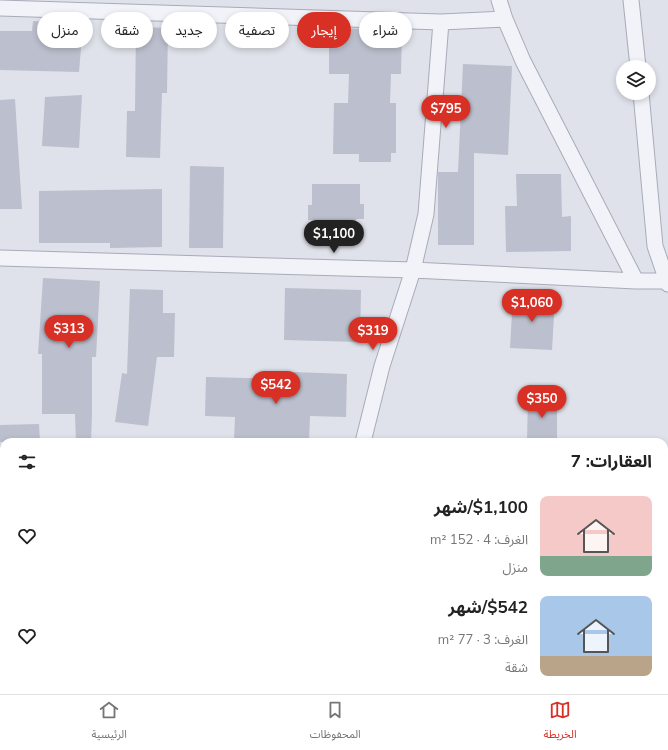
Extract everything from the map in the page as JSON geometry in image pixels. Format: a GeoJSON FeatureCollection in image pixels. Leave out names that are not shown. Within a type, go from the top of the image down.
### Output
{"type":"FeatureCollection","features":[{"type":"Feature","properties":{"kind":"street"},"geometry":{"type":"LineString","coordinates":[[499,0],[505,19],[523,62],[636,281]]}},
{"type":"Feature","properties":{"kind":"street"},"geometry":{"type":"LineString","coordinates":[[631,0],[637,60]]}},
{"type":"Feature","properties":{"kind":"street"},"geometry":{"type":"LineString","coordinates":[[0,8],[441,22],[505,19]]}},
{"type":"Feature","properties":{"kind":"street"},"geometry":{"type":"LineString","coordinates":[[364,438],[382,366],[413,270],[426,214],[441,22]]}},
{"type":"Feature","properties":{"kind":"street"},"geometry":{"type":"LineString","coordinates":[[0,258],[413,270],[668,282],[655,246],[642,100]]}},
{"type":"Feature","properties":{"kind":"building"},"geometry":{"type":"Polygon","coordinates":[[[33,21],[37,21],[37,48],[81,48],[79,72],[0,70],[0,31],[32,31],[33,21]]]}},
{"type":"Feature","properties":{"kind":"building"},"geometry":{"type":"Polygon","coordinates":[[[153,28],[161,28],[161,48],[168,48],[167,93],[162,93],[160,158],[126,157],[127,111],[135,111],[136,48],[153,48],[153,28]]]}},
{"type":"Feature","properties":{"kind":"building"},"geometry":{"type":"Polygon","coordinates":[[[351,29],[359,29],[359,48],[402,48],[401,74],[391,74],[390,103],[396,103],[396,153],[391,153],[391,162],[359,162],[359,154],[333,154],[334,103],[348,103],[349,74],[329,74],[329,48],[351,48],[351,29]]]}},
{"type":"Feature","properties":{"kind":"building"},"geometry":{"type":"Polygon","coordinates":[[[463,64],[512,66],[508,155],[474,153],[474,245],[438,245],[438,172],[458,172],[463,64]]]}},
{"type":"Feature","properties":{"kind":"building"},"geometry":{"type":"Polygon","coordinates":[[[82,95],[79,148],[42,146],[45,97],[82,95]]]}},
{"type":"Feature","properties":{"kind":"building"},"geometry":{"type":"Polygon","coordinates":[[[15,99],[22,209],[0,209],[0,100],[15,99]]]}},
{"type":"Feature","properties":{"kind":"building"},"geometry":{"type":"Polygon","coordinates":[[[190,166],[224,167],[223,248],[189,248],[190,166]]]}},
{"type":"Feature","properties":{"kind":"building"},"geometry":{"type":"Polygon","coordinates":[[[516,174],[561,174],[562,217],[571,216],[571,251],[506,252],[505,206],[517,206],[516,174]]]}},
{"type":"Feature","properties":{"kind":"building"},"geometry":{"type":"Polygon","coordinates":[[[312,184],[360,184],[360,204],[364,204],[364,219],[356,219],[356,237],[315,237],[315,220],[308,220],[308,205],[312,205],[312,184]]]}},
{"type":"Feature","properties":{"kind":"building"},"geometry":{"type":"Polygon","coordinates":[[[162,189],[162,247],[110,248],[110,243],[39,243],[39,191],[162,189]]]}},
{"type":"Feature","properties":{"kind":"building"},"geometry":{"type":"Polygon","coordinates":[[[43,278],[100,281],[96,357],[92,357],[91,438],[76,438],[75,414],[42,414],[42,354],[38,354],[43,278]]]}},
{"type":"Feature","properties":{"kind":"building"},"geometry":{"type":"Polygon","coordinates":[[[285,288],[361,290],[360,342],[284,340],[285,288]]]}},
{"type":"Feature","properties":{"kind":"building"},"geometry":{"type":"Polygon","coordinates":[[[130,289],[163,290],[163,313],[175,313],[174,357],[157,357],[148,426],[115,422],[122,373],[127,374],[130,289]]]}},
{"type":"Feature","properties":{"kind":"building"},"geometry":{"type":"Polygon","coordinates":[[[513,295],[555,298],[552,350],[510,348],[513,295]]]}},
{"type":"Feature","properties":{"kind":"building"},"geometry":{"type":"Polygon","coordinates":[[[293,372],[347,374],[346,417],[310,416],[309,438],[234,438],[235,417],[205,416],[206,377],[292,379],[293,372]]]}},
{"type":"Feature","properties":{"kind":"building"},"geometry":{"type":"Polygon","coordinates":[[[528,395],[557,395],[557,438],[527,438],[528,395]]]}},
{"type":"Feature","properties":{"kind":"building"},"geometry":{"type":"Polygon","coordinates":[[[39,424],[40,438],[0,438],[0,425],[39,424]]]}}]}
